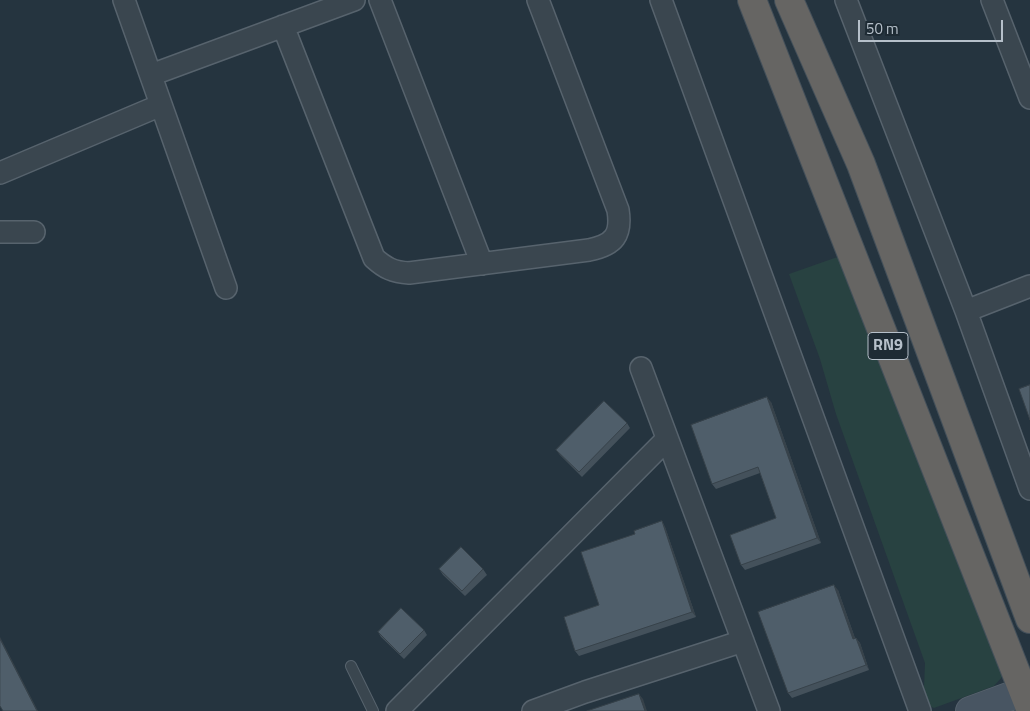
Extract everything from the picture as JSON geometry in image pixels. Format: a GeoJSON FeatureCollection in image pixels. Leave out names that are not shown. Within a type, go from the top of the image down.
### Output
{"type":"FeatureCollection","features":[{"type":"Feature","properties":{"kind":"highway","name":"RN9"},"geometry":{"type":"LineString","coordinates":[[752,0],[1028,697]]}},
{"type":"Feature","properties":{"kind":"highway","name":"RN9"},"geometry":{"type":"LineString","coordinates":[[789,0],[861,164],[1030,618]]}},
{"type":"Feature","properties":{"kind":"main road"},"geometry":{"type":"LineString","coordinates":[[970,711],[1028,697]]}},
{"type":"Feature","properties":{"kind":"street"},"geometry":{"type":"LineString","coordinates":[[124,0],[226,288]]}},
{"type":"Feature","properties":{"kind":"street"},"geometry":{"type":"LineString","coordinates":[[151,76],[354,0]]}},
{"type":"Feature","properties":{"kind":"street"},"geometry":{"type":"LineString","coordinates":[[380,0],[482,264]]}},
{"type":"Feature","properties":{"kind":"street"},"geometry":{"type":"LineString","coordinates":[[283,26],[374,258],[383,267],[395,272],[408,273],[603,247],[615,238],[620,224],[618,210],[538,0]]}},
{"type":"Feature","properties":{"kind":"street"},"geometry":{"type":"LineString","coordinates":[[661,0],[920,711]]}},
{"type":"Feature","properties":{"kind":"street"},"geometry":{"type":"LineString","coordinates":[[846,0],[966,311],[1030,490]]}},
{"type":"Feature","properties":{"kind":"street"},"geometry":{"type":"LineString","coordinates":[[992,0],[1030,98]]}},
{"type":"Feature","properties":{"kind":"street"},"geometry":{"type":"LineString","coordinates":[[0,173],[161,104]]}},
{"type":"Feature","properties":{"kind":"street"},"geometry":{"type":"LineString","coordinates":[[0,232],[34,232]]}},
{"type":"Feature","properties":{"kind":"street"},"geometry":{"type":"LineString","coordinates":[[966,311],[1030,286]]}},
{"type":"Feature","properties":{"kind":"street"},"geometry":{"type":"LineString","coordinates":[[641,368],[769,711]]}},
{"type":"Feature","properties":{"kind":"street"},"geometry":{"type":"LineString","coordinates":[[397,711],[667,439]]}},
{"type":"Feature","properties":{"kind":"street"},"geometry":{"type":"LineString","coordinates":[[533,711],[743,641]]}},
{"type":"Feature","properties":{"kind":"lane"},"geometry":{"type":"LineString","coordinates":[[351,666],[373,711]]}},
{"type":"Feature","properties":{"kind":"green space"},"geometry":{"type":"Polygon","coordinates":[[[846,254],[1003,671],[1002,677],[994,686],[934,708],[930,706],[924,688],[925,663],[836,414],[820,359],[789,274],[846,254]]]}},
{"type":"Feature","properties":{"kind":"building"},"geometry":{"type":"Polygon","coordinates":[[[1030,385],[1030,420],[1019,389],[1030,385]]]}},
{"type":"Feature","properties":{"kind":"building"},"geometry":{"type":"Polygon","coordinates":[[[767,397],[817,538],[741,565],[730,535],[776,518],[758,467],[712,484],[691,425],[767,397]]]}},
{"type":"Feature","properties":{"kind":"building"},"geometry":{"type":"Polygon","coordinates":[[[604,401],[627,423],[579,472],[556,450],[604,401]]]}},
{"type":"Feature","properties":{"kind":"building"},"geometry":{"type":"Polygon","coordinates":[[[662,521],[692,612],[575,651],[564,617],[599,605],[581,552],[635,534],[634,531],[662,521]]]}},
{"type":"Feature","properties":{"kind":"building"},"geometry":{"type":"Polygon","coordinates":[[[461,547],[483,569],[462,591],[439,569],[461,547]]]}},
{"type":"Feature","properties":{"kind":"building"},"geometry":{"type":"Polygon","coordinates":[[[834,585],[853,639],[856,638],[866,665],[788,693],[758,612],[834,585]]]}},
{"type":"Feature","properties":{"kind":"building"},"geometry":{"type":"Polygon","coordinates":[[[401,608],[424,630],[400,654],[378,632],[401,608]]]}},
{"type":"Feature","properties":{"kind":"building"},"geometry":{"type":"Polygon","coordinates":[[[0,639],[37,711],[3,711],[0,706],[0,639]]]}},
{"type":"Feature","properties":{"kind":"building"},"geometry":{"type":"Polygon","coordinates":[[[639,694],[645,711],[587,711],[639,694]]]}}]}
